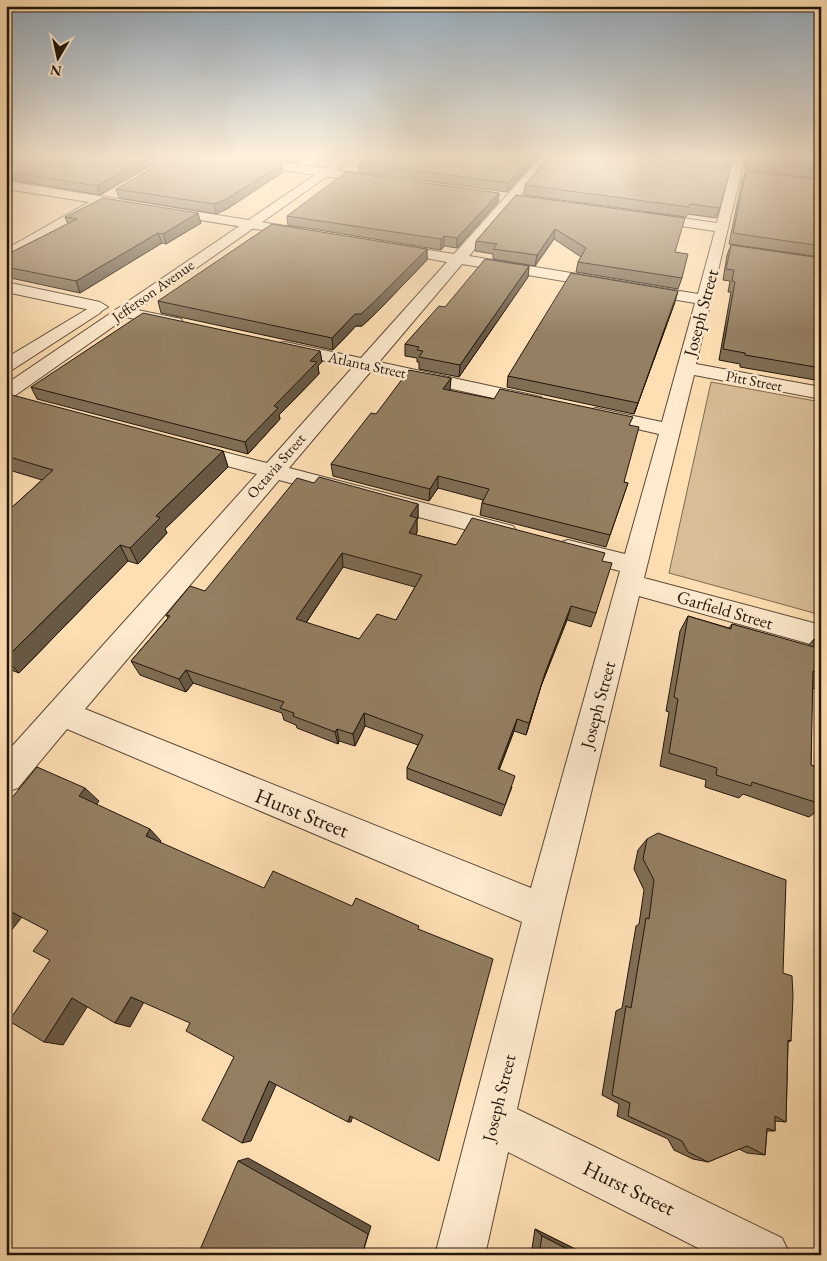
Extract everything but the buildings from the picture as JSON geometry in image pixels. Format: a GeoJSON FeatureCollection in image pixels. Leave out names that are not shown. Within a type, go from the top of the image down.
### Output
{"type":"FeatureCollection","features":[{"type":"Feature","properties":{"kind":"street"},"geometry":{"type":"LineString","coordinates":[[6,255],[77,215]]}},
{"type":"Feature","properties":{"kind":"street"},"geometry":{"type":"LineString","coordinates":[[193,215],[319,236]]}},
{"type":"Feature","properties":{"kind":"street","name":"Jefferson Avenue"},"geometry":{"type":"LineString","coordinates":[[204,240],[242,215]]}},
{"type":"Feature","properties":{"kind":"street","name":"Jefferson Avenue"},"geometry":{"type":"LineString","coordinates":[[6,366],[110,307],[263,215]]}},
{"type":"Feature","properties":{"kind":"street","name":"Octavia Street"},"geometry":{"type":"LineString","coordinates":[[6,777],[364,364],[456,259],[498,215]]}},
{"type":"Feature","properties":{"kind":"street"},"geometry":{"type":"LineString","coordinates":[[636,215],[726,242]]}},
{"type":"Feature","properties":{"kind":"street","name":"Joseph Street"},"geometry":{"type":"LineString","coordinates":[[460,1255],[544,912],[705,300],[726,242],[730,215]]}},
{"type":"Feature","properties":{"kind":"street"},"geometry":{"type":"LineString","coordinates":[[378,246],[705,300]]}},
{"type":"Feature","properties":{"kind":"street"},"geometry":{"type":"LineString","coordinates":[[6,287],[110,307],[190,326]]}},
{"type":"Feature","properties":{"kind":"street","name":"Jefferson Avenue"},"geometry":{"type":"LineString","coordinates":[[13,399],[110,307]]}},
{"type":"Feature","properties":{"kind":"street","name":"Atlanta Street"},"geometry":{"type":"LineString","coordinates":[[268,343],[556,405]]}},
{"type":"Feature","properties":{"kind":"street","name":"Pitt Street"},"geometry":{"type":"LineString","coordinates":[[687,368],[821,393]]}},
{"type":"Feature","properties":{"kind":"street"},"geometry":{"type":"LineString","coordinates":[[575,409],[670,430]]}},
{"type":"Feature","properties":{"kind":"street","name":"Garfield Street"},"geometry":{"type":"LineString","coordinates":[[167,443],[539,541],[632,575],[821,636]]}},
{"type":"Feature","properties":{"kind":"street","name":"Hurst Street"},"geometry":{"type":"LineString","coordinates":[[61,713],[544,912]]}},
{"type":"Feature","properties":{"kind":"street","name":"Hurst Street"},"geometry":{"type":"LineString","coordinates":[[493,1122],[765,1255]]}},
{"type":"Feature","properties":{"kind":"shaded area"},"geometry":{"type":"Polygon","coordinates":[[[711,382],[821,402],[821,615],[669,573],[711,382]]]}}]}
